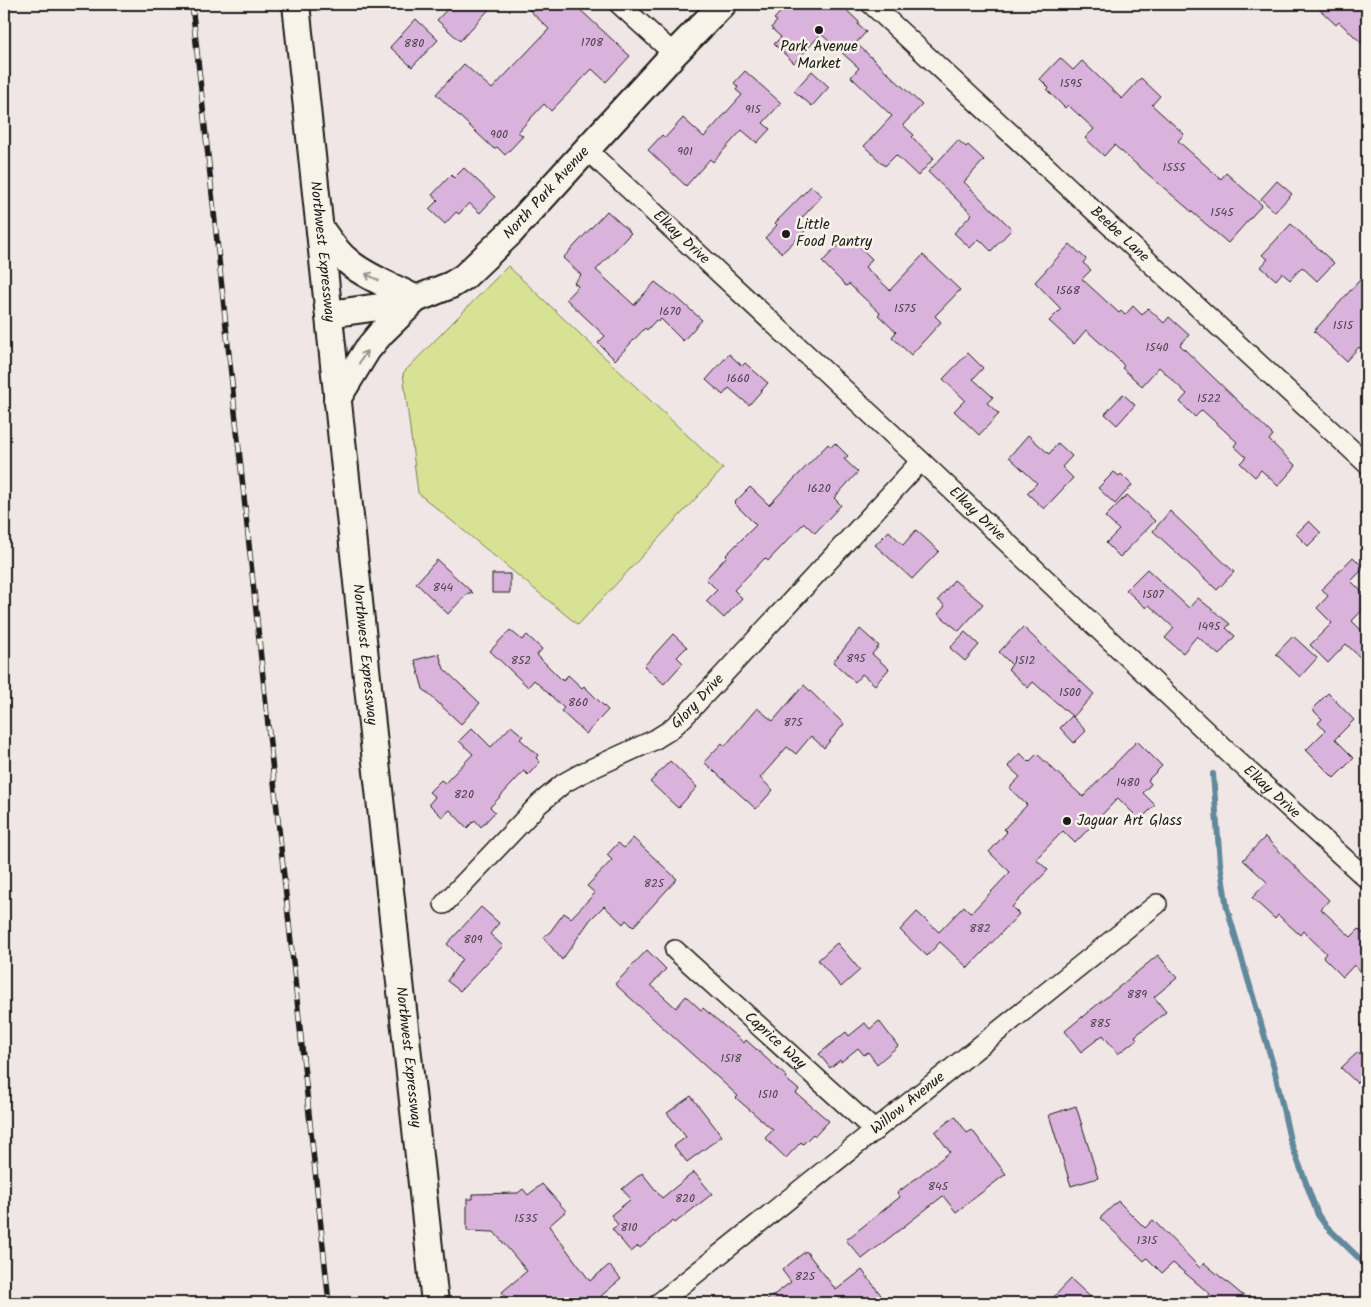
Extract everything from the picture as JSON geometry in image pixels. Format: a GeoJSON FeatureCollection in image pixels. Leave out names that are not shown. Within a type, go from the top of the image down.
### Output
{"type":"FeatureCollection","features":[{"type":"Feature","properties":{"kind":"main road","name":"Northwest Expressway"},"geometry":{"type":"LineString","coordinates":[[296,4],[435,1303]]}},
{"type":"Feature","properties":{"kind":"main road","name":"North Park Avenue"},"geometry":{"type":"LineString","coordinates":[[329,314],[379,307],[416,299],[451,285],[464,277],[510,234],[586,149],[723,4]]}},
{"type":"Feature","properties":{"kind":"main road"},"geometry":{"type":"LineString","coordinates":[[320,228],[340,254],[350,263],[370,277],[416,299],[381,333],[367,350],[338,399]]}},
{"type":"Feature","properties":{"kind":"street"},"geometry":{"type":"LineString","coordinates":[[620,4],[674,54]]}},
{"type":"Feature","properties":{"kind":"street","name":"Beebe Lane"},"geometry":{"type":"LineString","coordinates":[[871,4],[1367,464]]}},
{"type":"Feature","properties":{"kind":"street","name":"Elkay Drive"},"geometry":{"type":"LineString","coordinates":[[586,149],[921,461],[1232,756],[1367,879]]}},
{"type":"Feature","properties":{"kind":"street","name":"Glory Drive"},"geometry":{"type":"LineString","coordinates":[[444,904],[539,804],[564,783],[654,740],[670,730],[684,717],[921,461]]}},
{"type":"Feature","properties":{"kind":"street","name":"Willow Avenue"},"geometry":{"type":"LineString","coordinates":[[659,1303],[1157,904]]}},
{"type":"Feature","properties":{"kind":"street","name":"Caprice Way"},"geometry":{"type":"LineString","coordinates":[[675,950],[875,1131]]}},
{"type":"Feature","properties":{"kind":"green space"},"geometry":{"type":"Polygon","coordinates":[[[508,266],[723,469],[578,625],[418,493],[403,373],[508,266]]]}},
{"type":"Feature","properties":{"kind":"building"},"geometry":{"type":"Polygon","coordinates":[[[452,4],[494,4],[460,41],[437,20],[452,4]]]}},
{"type":"Feature","properties":{"kind":"building"},"geometry":{"type":"Polygon","coordinates":[[[523,4],[574,4],[630,56],[606,82],[592,69],[551,111],[544,104],[518,132],[523,136],[505,155],[497,147],[494,149],[436,94],[464,64],[492,89],[549,29],[523,4]]]}},
{"type":"Feature","properties":{"kind":"building"},"geometry":{"type":"Polygon","coordinates":[[[788,4],[840,4],[859,22],[858,25],[866,32],[856,43],[922,105],[903,125],[914,135],[912,137],[934,158],[918,176],[896,155],[885,166],[864,146],[892,116],[851,77],[859,68],[821,34],[794,63],[774,44],[781,37],[771,28],[777,21],[774,19],[788,4]]]}},
{"type":"Feature","properties":{"kind":"building"},"geometry":{"type":"Polygon","coordinates":[[[1314,4],[1367,4],[1367,48],[1339,22],[1336,25],[1314,4]]]}},
{"type":"Feature","properties":{"kind":"building"},"geometry":{"type":"Polygon","coordinates":[[[416,19],[438,40],[412,67],[390,47],[416,19]]]}},
{"type":"Feature","properties":{"kind":"building"},"geometry":{"type":"Polygon","coordinates":[[[1060,58],[1073,70],[1082,61],[1122,99],[1141,78],[1160,96],[1152,105],[1184,134],[1178,141],[1221,179],[1226,173],[1262,205],[1228,243],[1114,145],[1104,156],[1085,138],[1094,129],[1068,105],[1065,108],[1047,90],[1049,88],[1040,79],[1060,58]]]}},
{"type":"Feature","properties":{"kind":"building"},"geometry":{"type":"Polygon","coordinates":[[[745,71],[781,103],[763,123],[770,129],[757,143],[742,130],[713,162],[710,159],[686,186],[648,150],[662,135],[665,138],[683,118],[704,137],[742,95],[736,90],[738,87],[734,83],[745,71]]]}},
{"type":"Feature","properties":{"kind":"building"},"geometry":{"type":"Polygon","coordinates":[[[812,71],[829,87],[812,106],[794,91],[812,71]]]}},
{"type":"Feature","properties":{"kind":"building"},"geometry":{"type":"Polygon","coordinates":[[[958,140],[966,147],[968,145],[984,160],[964,182],[1012,229],[991,251],[979,239],[970,248],[954,233],[972,214],[928,172],[958,140]]]}},
{"type":"Feature","properties":{"kind":"building"},"geometry":{"type":"Polygon","coordinates":[[[464,168],[495,197],[480,213],[469,203],[459,214],[456,212],[445,224],[429,209],[438,200],[432,195],[451,175],[454,178],[464,168]]]}},
{"type":"Feature","properties":{"kind":"building"},"geometry":{"type":"Polygon","coordinates":[[[1277,181],[1292,194],[1275,212],[1261,199],[1277,181]]]}},
{"type":"Feature","properties":{"kind":"building","name":"Little Food Pantry"},"geometry":{"type":"Polygon","coordinates":[[[811,186],[822,196],[799,221],[807,229],[782,253],[765,238],[777,225],[775,223],[811,186]]]}},
{"type":"Feature","properties":{"kind":"building"},"geometry":{"type":"Polygon","coordinates":[[[607,211],[631,233],[596,270],[634,305],[655,282],[673,294],[702,320],[683,341],[661,319],[658,322],[656,320],[647,330],[645,328],[615,360],[598,343],[605,336],[566,299],[578,286],[574,283],[581,275],[563,258],[607,211]]]}},
{"type":"Feature","properties":{"kind":"building"},"geometry":{"type":"Polygon","coordinates":[[[1291,224],[1334,263],[1317,281],[1302,267],[1290,280],[1282,273],[1276,280],[1261,267],[1268,259],[1262,255],[1291,224]]]}},
{"type":"Feature","properties":{"kind":"building"},"geometry":{"type":"Polygon","coordinates":[[[848,235],[872,259],[865,267],[890,290],[923,255],[960,290],[935,316],[941,322],[911,355],[892,337],[896,332],[878,315],[880,313],[849,284],[846,286],[822,262],[848,235]]]}},
{"type":"Feature","properties":{"kind":"building"},"geometry":{"type":"Polygon","coordinates":[[[1070,244],[1086,259],[1083,263],[1091,270],[1082,279],[1119,313],[1121,311],[1125,315],[1133,306],[1142,315],[1148,308],[1164,323],[1169,317],[1189,335],[1180,345],[1273,435],[1269,440],[1296,466],[1278,486],[1261,470],[1255,477],[1240,463],[1246,457],[1234,446],[1237,442],[1202,410],[1195,417],[1180,402],[1187,394],[1159,367],[1142,386],[1122,368],[1124,366],[1120,361],[1086,330],[1074,344],[1049,321],[1061,309],[1035,282],[1070,244]]]}},
{"type":"Feature","properties":{"kind":"building"},"geometry":{"type":"Polygon","coordinates":[[[1367,272],[1367,305],[1361,312],[1367,318],[1367,354],[1359,347],[1346,361],[1314,331],[1367,272]]]}},
{"type":"Feature","properties":{"kind":"building"},"geometry":{"type":"Polygon","coordinates":[[[968,353],[983,368],[973,379],[993,397],[987,403],[999,414],[979,435],[954,411],[965,400],[943,379],[968,353]]]}},
{"type":"Feature","properties":{"kind":"building"},"geometry":{"type":"Polygon","coordinates":[[[729,354],[742,366],[745,363],[768,383],[749,405],[729,388],[723,395],[706,380],[729,354]]]}},
{"type":"Feature","properties":{"kind":"building"},"geometry":{"type":"Polygon","coordinates":[[[1123,394],[1135,405],[1117,425],[1105,414],[1123,394]]]}},
{"type":"Feature","properties":{"kind":"building"},"geometry":{"type":"Polygon","coordinates":[[[1028,435],[1049,454],[1058,443],[1072,456],[1062,467],[1073,478],[1044,509],[1027,493],[1037,483],[1009,457],[1028,435]]]}},
{"type":"Feature","properties":{"kind":"building"},"geometry":{"type":"Polygon","coordinates":[[[835,443],[848,456],[844,459],[858,472],[834,498],[841,505],[815,533],[804,523],[768,561],[765,558],[734,590],[742,598],[724,618],[706,601],[717,590],[706,579],[726,555],[756,525],[734,503],[750,487],[769,505],[828,444],[831,447],[835,443]]]}},
{"type":"Feature","properties":{"kind":"building"},"geometry":{"type":"Polygon","coordinates":[[[1114,472],[1119,476],[1121,474],[1132,485],[1115,504],[1098,488],[1114,472]]]}},
{"type":"Feature","properties":{"kind":"building"},"geometry":{"type":"Polygon","coordinates":[[[1127,495],[1155,521],[1120,557],[1106,543],[1119,530],[1105,517],[1127,495]]]}},
{"type":"Feature","properties":{"kind":"building"},"geometry":{"type":"Polygon","coordinates":[[[1170,511],[1234,572],[1217,590],[1153,531],[1170,511]]]}},
{"type":"Feature","properties":{"kind":"building"},"geometry":{"type":"Polygon","coordinates":[[[1309,521],[1321,533],[1308,546],[1296,534],[1309,521]]]}},
{"type":"Feature","properties":{"kind":"building"},"geometry":{"type":"Polygon","coordinates":[[[916,530],[939,551],[912,579],[875,545],[889,531],[903,545],[916,530]]]}},
{"type":"Feature","properties":{"kind":"building"},"geometry":{"type":"Polygon","coordinates":[[[1353,557],[1364,568],[1351,581],[1367,597],[1367,605],[1352,621],[1367,636],[1367,664],[1346,644],[1328,663],[1310,645],[1332,623],[1317,608],[1328,596],[1322,589],[1353,557]]]}},
{"type":"Feature","properties":{"kind":"building"},"geometry":{"type":"Polygon","coordinates":[[[437,560],[473,593],[468,593],[448,614],[416,583],[437,560]]]}},
{"type":"Feature","properties":{"kind":"building"},"geometry":{"type":"Polygon","coordinates":[[[1147,569],[1189,608],[1198,598],[1230,624],[1226,628],[1235,636],[1219,655],[1197,636],[1183,653],[1165,638],[1174,628],[1149,605],[1146,608],[1126,590],[1147,569]]]}},
{"type":"Feature","properties":{"kind":"building"},"geometry":{"type":"Polygon","coordinates":[[[492,574],[510,574],[510,593],[492,593],[492,574]]]}},
{"type":"Feature","properties":{"kind":"building"},"geometry":{"type":"Polygon","coordinates":[[[954,580],[983,604],[959,631],[938,614],[945,606],[938,600],[954,580]]]}},
{"type":"Feature","properties":{"kind":"building"},"geometry":{"type":"Polygon","coordinates":[[[1023,627],[1094,694],[1073,717],[1033,682],[1028,688],[1008,669],[1012,665],[999,652],[1023,627]]]}},
{"type":"Feature","properties":{"kind":"building"},"geometry":{"type":"Polygon","coordinates":[[[860,629],[879,646],[872,654],[889,669],[875,685],[862,674],[855,682],[833,662],[860,629]]]}},
{"type":"Feature","properties":{"kind":"building"},"geometry":{"type":"Polygon","coordinates":[[[510,630],[522,640],[527,635],[542,649],[537,655],[563,681],[568,675],[582,688],[584,686],[608,710],[586,734],[561,711],[564,708],[534,680],[528,687],[490,651],[510,630]]]}},
{"type":"Feature","properties":{"kind":"building"},"geometry":{"type":"Polygon","coordinates":[[[965,632],[979,645],[965,661],[950,648],[965,632]]]}},
{"type":"Feature","properties":{"kind":"building"},"geometry":{"type":"Polygon","coordinates":[[[673,634],[687,647],[677,657],[683,663],[664,684],[644,666],[673,634]]]}},
{"type":"Feature","properties":{"kind":"building"},"geometry":{"type":"Polygon","coordinates":[[[1293,636],[1317,658],[1300,677],[1276,654],[1293,636]]]}},
{"type":"Feature","properties":{"kind":"building"},"geometry":{"type":"Polygon","coordinates":[[[439,654],[444,669],[480,703],[461,724],[423,689],[415,660],[439,654]]]}},
{"type":"Feature","properties":{"kind":"building"},"geometry":{"type":"Polygon","coordinates":[[[804,685],[844,724],[824,748],[811,736],[796,754],[787,747],[760,778],[773,790],[756,809],[704,762],[722,743],[725,746],[757,708],[773,721],[804,685]]]}},
{"type":"Feature","properties":{"kind":"building"},"geometry":{"type":"Polygon","coordinates":[[[1328,693],[1354,720],[1335,739],[1354,758],[1334,778],[1306,750],[1325,731],[1318,723],[1322,719],[1312,709],[1328,693]]]}},
{"type":"Feature","properties":{"kind":"building"},"geometry":{"type":"Polygon","coordinates":[[[1072,716],[1086,731],[1074,743],[1060,728],[1072,716]]]}},
{"type":"Feature","properties":{"kind":"building"},"geometry":{"type":"Polygon","coordinates":[[[511,726],[523,736],[520,739],[538,755],[536,758],[540,762],[528,775],[524,771],[490,807],[495,812],[481,827],[475,820],[467,828],[450,810],[442,817],[429,804],[435,797],[429,792],[441,780],[445,783],[473,754],[459,741],[472,728],[491,747],[511,726]]]}},
{"type":"Feature","properties":{"kind":"building"},"geometry":{"type":"Polygon","coordinates":[[[1137,741],[1162,766],[1148,780],[1151,784],[1143,793],[1155,805],[1140,820],[1118,798],[1075,843],[1063,831],[1036,859],[1048,870],[1012,907],[1019,914],[968,968],[940,942],[927,956],[900,930],[917,912],[939,932],[964,906],[971,913],[1010,872],[989,852],[1007,832],[1004,829],[1027,805],[1009,788],[1020,777],[1008,766],[1020,753],[1029,762],[1037,754],[1083,797],[1137,741]]]}},
{"type":"Feature","properties":{"kind":"building"},"geometry":{"type":"Polygon","coordinates":[[[670,761],[697,787],[678,808],[650,782],[670,761]]]}},
{"type":"Feature","properties":{"kind":"building"},"geometry":{"type":"Polygon","coordinates":[[[1265,837],[1329,900],[1321,909],[1351,937],[1359,929],[1367,938],[1367,977],[1354,965],[1343,977],[1323,957],[1326,953],[1303,931],[1300,935],[1278,915],[1275,919],[1252,898],[1267,882],[1243,860],[1265,837]]]}},
{"type":"Feature","properties":{"kind":"building"},"geometry":{"type":"Polygon","coordinates":[[[633,838],[677,879],[633,927],[626,920],[623,924],[604,906],[590,920],[562,960],[543,937],[550,932],[564,913],[571,918],[595,893],[587,886],[612,860],[607,855],[618,843],[624,848],[633,838]]]}},
{"type":"Feature","properties":{"kind":"building"},"geometry":{"type":"Polygon","coordinates":[[[481,907],[499,923],[490,934],[503,946],[460,991],[447,981],[462,959],[447,944],[481,907]]]}},
{"type":"Feature","properties":{"kind":"building"},"geometry":{"type":"Polygon","coordinates":[[[837,943],[860,970],[841,987],[818,960],[837,943]]]}},
{"type":"Feature","properties":{"kind":"building"},"geometry":{"type":"Polygon","coordinates":[[[647,950],[666,969],[651,985],[676,1008],[686,996],[744,1043],[746,1040],[787,1077],[786,1079],[799,1090],[796,1093],[829,1121],[815,1136],[813,1134],[803,1144],[801,1142],[786,1158],[765,1138],[773,1130],[736,1098],[738,1096],[615,984],[647,950]]]}},
{"type":"Feature","properties":{"kind":"building"},"geometry":{"type":"Polygon","coordinates":[[[1158,955],[1177,978],[1154,997],[1166,1012],[1135,1036],[1137,1039],[1118,1054],[1103,1035],[1081,1052],[1065,1031],[1158,955]]]}},
{"type":"Feature","properties":{"kind":"building"},"geometry":{"type":"Polygon","coordinates":[[[879,1021],[898,1046],[877,1064],[868,1052],[864,1055],[858,1048],[841,1062],[840,1060],[830,1068],[819,1054],[846,1032],[849,1036],[865,1023],[870,1029],[879,1021]]]}},
{"type":"Feature","properties":{"kind":"building"},"geometry":{"type":"Polygon","coordinates":[[[1358,1052],[1367,1061],[1367,1072],[1357,1083],[1341,1068],[1358,1052]]]}},
{"type":"Feature","properties":{"kind":"building"},"geometry":{"type":"Polygon","coordinates":[[[691,1096],[722,1136],[687,1162],[674,1146],[686,1137],[667,1113],[691,1096]]]}},
{"type":"Feature","properties":{"kind":"building"},"geometry":{"type":"Polygon","coordinates":[[[1076,1106],[1098,1178],[1071,1186],[1049,1115],[1076,1106]]]}},
{"type":"Feature","properties":{"kind":"building"},"geometry":{"type":"Polygon","coordinates":[[[955,1116],[967,1133],[972,1130],[1006,1174],[956,1212],[943,1196],[862,1259],[846,1240],[900,1197],[897,1193],[950,1152],[935,1132],[955,1116]]]}},
{"type":"Feature","properties":{"kind":"building"},"geometry":{"type":"Polygon","coordinates":[[[694,1172],[712,1194],[675,1223],[673,1221],[640,1248],[638,1246],[631,1252],[612,1229],[618,1225],[611,1215],[631,1199],[622,1189],[642,1173],[662,1198],[694,1172]]]}},
{"type":"Feature","properties":{"kind":"building"},"geometry":{"type":"Polygon","coordinates":[[[542,1184],[566,1211],[549,1226],[590,1281],[609,1265],[621,1279],[601,1296],[607,1303],[511,1303],[502,1292],[527,1271],[494,1232],[467,1231],[467,1199],[473,1199],[473,1194],[518,1193],[523,1189],[528,1195],[542,1184]]]}},
{"type":"Feature","properties":{"kind":"building"},"geometry":{"type":"Polygon","coordinates":[[[1118,1201],[1145,1228],[1153,1220],[1200,1268],[1204,1263],[1252,1303],[1203,1303],[1210,1294],[1173,1263],[1162,1273],[1147,1258],[1144,1261],[1100,1218],[1118,1201]]]}},
{"type":"Feature","properties":{"kind":"building"},"geometry":{"type":"Polygon","coordinates":[[[806,1251],[836,1290],[862,1270],[881,1295],[871,1303],[763,1303],[791,1282],[782,1270],[806,1251]]]}},
{"type":"Feature","properties":{"kind":"building"},"geometry":{"type":"Polygon","coordinates":[[[1071,1279],[1097,1303],[1048,1303],[1071,1279]]]}},
{"type":"Feature","properties":{"kind":"waterway"},"geometry":{"type":"LineString","coordinates":[[1213,774],[1220,863],[1227,908],[1274,1068],[1290,1140],[1318,1215],[1326,1226],[1367,1266]]}},
{"type":"Feature","properties":{"kind":"railway"},"geometry":{"type":"LineString","coordinates":[[192,4],[329,1303]]}},
{"type":"Feature","properties":{"kind":"place","name":"Park Avenue Market"},"geometry":{"type":"Point","coordinates":[819,30]}},
{"type":"Feature","properties":{"kind":"place","name":"Little Food Pantry"},"geometry":{"type":"Point","coordinates":[786,234]}},
{"type":"Feature","properties":{"kind":"place","name":"Jaguar Art Glass"},"geometry":{"type":"Point","coordinates":[1067,821]}}]}
